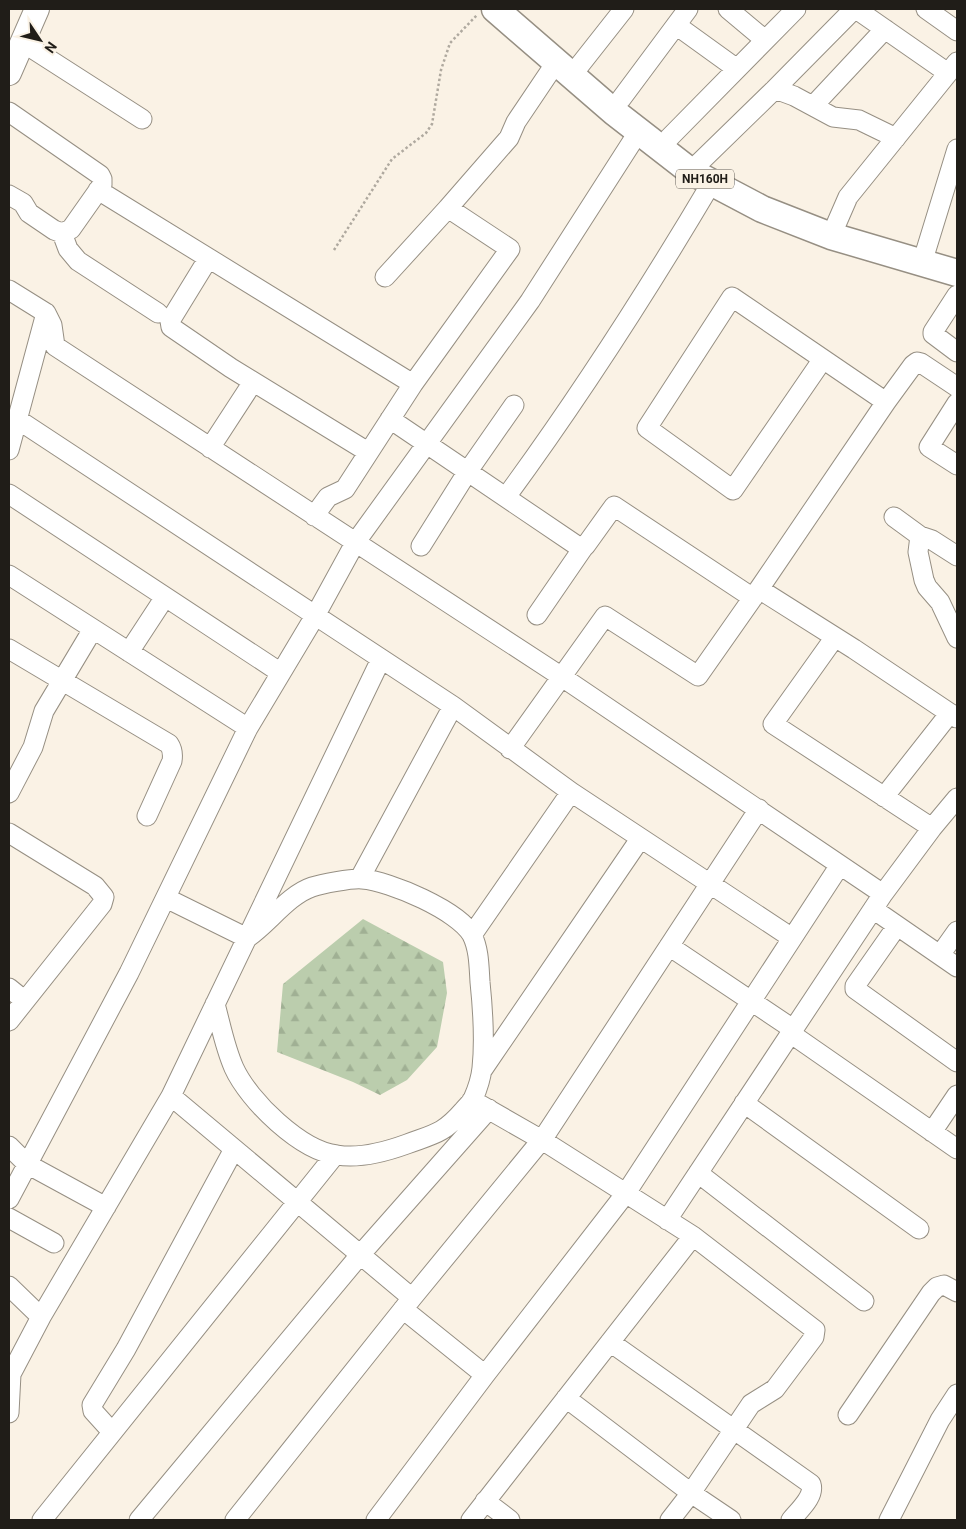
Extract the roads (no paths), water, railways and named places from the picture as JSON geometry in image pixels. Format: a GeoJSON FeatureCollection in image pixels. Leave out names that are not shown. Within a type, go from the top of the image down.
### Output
{"type":"FeatureCollection","features":[{"type":"Feature","properties":{"kind":"highway","name":"NH160H"},"geometry":{"type":"LineString","coordinates":[[516,9],[570,66],[639,131],[690,171],[705,173]]}},
{"type":"Feature","properties":{"kind":"highway","name":"NH160H"},"geometry":{"type":"LineString","coordinates":[[487,11],[621,98],[705,173],[762,209],[833,230],[957,272]]}},
{"type":"Feature","properties":{"kind":"highway","name":"NH160H"},"geometry":{"type":"LineString","coordinates":[[833,230],[926,250],[957,259]]}},
{"type":"Feature","properties":{"kind":"main road"},"geometry":{"type":"LineString","coordinates":[[9,73],[22,9]]}},
{"type":"Feature","properties":{"kind":"main road"},"geometry":{"type":"LineString","coordinates":[[16,41],[37,9]]}},
{"type":"Feature","properties":{"kind":"street"},"geometry":{"type":"LineString","coordinates":[[385,277],[509,138],[516,122],[624,9]]}},
{"type":"Feature","properties":{"kind":"street"},"geometry":{"type":"LineString","coordinates":[[621,98],[688,9]]}},
{"type":"Feature","properties":{"kind":"street"},"geometry":{"type":"LineString","coordinates":[[728,9],[765,40]]}},
{"type":"Feature","properties":{"kind":"street"},"geometry":{"type":"LineString","coordinates":[[668,138],[796,9]]}},
{"type":"Feature","properties":{"kind":"street"},"geometry":{"type":"LineString","coordinates":[[506,497],[551,436],[658,273],[705,173],[776,89],[855,9],[885,29],[953,68],[848,197],[833,230]]}},
{"type":"Feature","properties":{"kind":"street"},"geometry":{"type":"LineString","coordinates":[[926,9],[957,31]]}},
{"type":"Feature","properties":{"kind":"street"},"geometry":{"type":"LineString","coordinates":[[676,25],[736,69]]}},
{"type":"Feature","properties":{"kind":"street"},"geometry":{"type":"LineString","coordinates":[[812,106],[885,29]]}},
{"type":"Feature","properties":{"kind":"street"},"geometry":{"type":"LineString","coordinates":[[16,41],[142,119]]}},
{"type":"Feature","properties":{"kind":"street"},"geometry":{"type":"LineString","coordinates":[[776,89],[833,116],[859,120],[896,138]]}},
{"type":"Feature","properties":{"kind":"street"},"geometry":{"type":"LineString","coordinates":[[9,112],[100,175],[102,179],[102,185],[71,229],[62,233],[54,230],[30,213],[26,205],[9,195]]}},
{"type":"Feature","properties":{"kind":"street"},"geometry":{"type":"LineString","coordinates":[[9,1199],[129,973],[248,728],[315,616],[355,542],[530,301],[639,131]]}},
{"type":"Feature","properties":{"kind":"street"},"geometry":{"type":"LineString","coordinates":[[926,250],[957,149]]}},
{"type":"Feature","properties":{"kind":"street"},"geometry":{"type":"LineString","coordinates":[[98,190],[413,384]]}},
{"type":"Feature","properties":{"kind":"street"},"geometry":{"type":"LineString","coordinates":[[314,516],[328,497],[345,489],[413,384],[510,249],[448,208]]}},
{"type":"Feature","properties":{"kind":"street"},"geometry":{"type":"LineString","coordinates":[[62,233],[68,249],[78,261],[158,313]]}},
{"type":"Feature","properties":{"kind":"street"},"geometry":{"type":"LineString","coordinates":[[208,259],[170,324],[171,327],[253,382],[368,452]]}},
{"type":"Feature","properties":{"kind":"street"},"geometry":{"type":"LineString","coordinates":[[9,290],[46,313],[52,325],[55,346],[562,677],[759,809],[840,865],[878,902],[898,926],[957,967]]}},
{"type":"Feature","properties":{"kind":"street"},"geometry":{"type":"LineString","coordinates":[[957,295],[933,332],[957,352]]}},
{"type":"Feature","properties":{"kind":"street"},"geometry":{"type":"LineString","coordinates":[[823,359],[733,490],[647,428],[732,297],[823,359],[886,402]]}},
{"type":"Feature","properties":{"kind":"street"},"geometry":{"type":"LineString","coordinates":[[9,450],[46,313]]}},
{"type":"Feature","properties":{"kind":"street"},"geometry":{"type":"LineString","coordinates":[[510,749],[605,616],[698,676],[913,365],[917,362],[921,363],[957,387]]}},
{"type":"Feature","properties":{"kind":"street"},"geometry":{"type":"LineString","coordinates":[[210,448],[253,382]]}},
{"type":"Feature","properties":{"kind":"street"},"geometry":{"type":"LineString","coordinates":[[957,403],[929,447],[957,465]]}},
{"type":"Feature","properties":{"kind":"street"},"geometry":{"type":"LineString","coordinates":[[421,546],[468,471],[514,405]]}},
{"type":"Feature","properties":{"kind":"street"},"geometry":{"type":"LineString","coordinates":[[17,419],[453,706],[570,792],[792,938]]}},
{"type":"Feature","properties":{"kind":"street"},"geometry":{"type":"LineString","coordinates":[[390,419],[583,548]]}},
{"type":"Feature","properties":{"kind":"street"},"geometry":{"type":"LineString","coordinates":[[9,494],[281,673]]}},
{"type":"Feature","properties":{"kind":"street"},"geometry":{"type":"LineString","coordinates":[[537,615],[614,506],[756,594],[835,637],[953,716],[884,797]]}},
{"type":"Feature","properties":{"kind":"street"},"geometry":{"type":"LineString","coordinates":[[894,516],[920,536],[932,540],[957,556]]}},
{"type":"Feature","properties":{"kind":"street"},"geometry":{"type":"LineString","coordinates":[[920,536],[919,560],[924,580],[927,587],[940,602],[957,638]]}},
{"type":"Feature","properties":{"kind":"street"},"geometry":{"type":"LineString","coordinates":[[9,575],[248,728]]}},
{"type":"Feature","properties":{"kind":"street"},"geometry":{"type":"LineString","coordinates":[[129,652],[165,596]]}},
{"type":"Feature","properties":{"kind":"street"},"geometry":{"type":"LineString","coordinates":[[9,793],[34,747],[44,711],[93,630]]}},
{"type":"Feature","properties":{"kind":"street"},"geometry":{"type":"LineString","coordinates":[[835,637],[773,724],[932,828]]}},
{"type":"Feature","properties":{"kind":"street"},"geometry":{"type":"LineString","coordinates":[[9,649],[169,744],[172,748],[172,761],[147,816]]}},
{"type":"Feature","properties":{"kind":"street"},"geometry":{"type":"LineString","coordinates":[[9,1413],[11,1374],[41,1317],[171,1096],[381,659]]}},
{"type":"Feature","properties":{"kind":"street"},"geometry":{"type":"LineString","coordinates":[[360,878],[453,706]]}},
{"type":"Feature","properties":{"kind":"street"},"geometry":{"type":"LineString","coordinates":[[472,935],[570,792]]}},
{"type":"Feature","properties":{"kind":"street"},"geometry":{"type":"LineString","coordinates":[[667,1220],[878,902],[932,828],[957,798]]}},
{"type":"Feature","properties":{"kind":"street"},"geometry":{"type":"LineString","coordinates":[[235,1520],[407,1304],[542,1140],[759,809]]}},
{"type":"Feature","properties":{"kind":"street"},"geometry":{"type":"LineString","coordinates":[[9,833],[95,886],[104,897],[102,904],[9,1021]]}},
{"type":"Feature","properties":{"kind":"street"},"geometry":{"type":"LineString","coordinates":[[482,1070],[640,839]]}},
{"type":"Feature","properties":{"kind":"street"},"geometry":{"type":"LineString","coordinates":[[376,1520],[626,1193],[840,865]]}},
{"type":"Feature","properties":{"kind":"street"},"geometry":{"type":"LineString","coordinates":[[215,1004],[227,1050],[235,1070],[260,1105],[298,1138],[318,1149],[335,1155],[351,1156],[372,1154],[396,1148],[442,1132],[452,1124],[472,1100],[482,1070],[484,1036],[478,951],[472,935],[451,914],[389,885],[360,878],[312,887],[301,892],[259,930],[247,938]]}},
{"type":"Feature","properties":{"kind":"street"},"geometry":{"type":"LineString","coordinates":[[166,898],[247,938]]}},
{"type":"Feature","properties":{"kind":"street"},"geometry":{"type":"LineString","coordinates":[[898,926],[855,989],[957,1062]]}},
{"type":"Feature","properties":{"kind":"street"},"geometry":{"type":"LineString","coordinates":[[940,955],[957,931]]}},
{"type":"Feature","properties":{"kind":"street"},"geometry":{"type":"LineString","coordinates":[[669,946],[957,1149]]}},
{"type":"Feature","properties":{"kind":"street"},"geometry":{"type":"LineString","coordinates":[[9,988],[25,1001]]}},
{"type":"Feature","properties":{"kind":"street"},"geometry":{"type":"LineString","coordinates":[[932,1132],[957,1095]]}},
{"type":"Feature","properties":{"kind":"street"},"geometry":{"type":"LineString","coordinates":[[171,1096],[360,1255],[407,1304],[485,1375]]}},
{"type":"Feature","properties":{"kind":"street"},"geometry":{"type":"LineString","coordinates":[[472,1100],[542,1140],[693,1236],[816,1330],[814,1337],[777,1387],[751,1404],[691,1493],[670,1520]]}},
{"type":"Feature","properties":{"kind":"street"},"geometry":{"type":"LineString","coordinates":[[744,1103],[918,1228]]}},
{"type":"Feature","properties":{"kind":"street"},"geometry":{"type":"LineString","coordinates":[[139,1520],[360,1255],[489,1109]]}},
{"type":"Feature","properties":{"kind":"street"},"geometry":{"type":"LineString","coordinates":[[9,1146],[28,1164],[106,1207]]}},
{"type":"Feature","properties":{"kind":"street"},"geometry":{"type":"LineString","coordinates":[[112,1432],[93,1411],[92,1405],[126,1349],[234,1149]]}},
{"type":"Feature","properties":{"kind":"street"},"geometry":{"type":"LineString","coordinates":[[42,1520],[335,1155]]}},
{"type":"Feature","properties":{"kind":"street"},"geometry":{"type":"LineString","coordinates":[[698,1173],[864,1301]]}},
{"type":"Feature","properties":{"kind":"street"},"geometry":{"type":"LineString","coordinates":[[9,1218],[54,1243]]}},
{"type":"Feature","properties":{"kind":"street"},"geometry":{"type":"LineString","coordinates":[[471,1520],[693,1236]]}},
{"type":"Feature","properties":{"kind":"street"},"geometry":{"type":"LineString","coordinates":[[848,1415],[931,1293],[937,1287],[944,1285],[957,1292]]}},
{"type":"Feature","properties":{"kind":"street"},"geometry":{"type":"LineString","coordinates":[[9,1286],[41,1317]]}},
{"type":"Feature","properties":{"kind":"street"},"geometry":{"type":"LineString","coordinates":[[610,1342],[733,1431],[811,1484],[810,1496],[791,1520]]}},
{"type":"Feature","properties":{"kind":"street"},"geometry":{"type":"LineString","coordinates":[[888,1520],[940,1420],[957,1394]]}},
{"type":"Feature","properties":{"kind":"street"},"geometry":{"type":"LineString","coordinates":[[566,1398],[691,1493],[731,1520]]}},
{"type":"Feature","properties":{"kind":"street"},"geometry":{"type":"LineString","coordinates":[[485,1501],[510,1520]]}}]}
